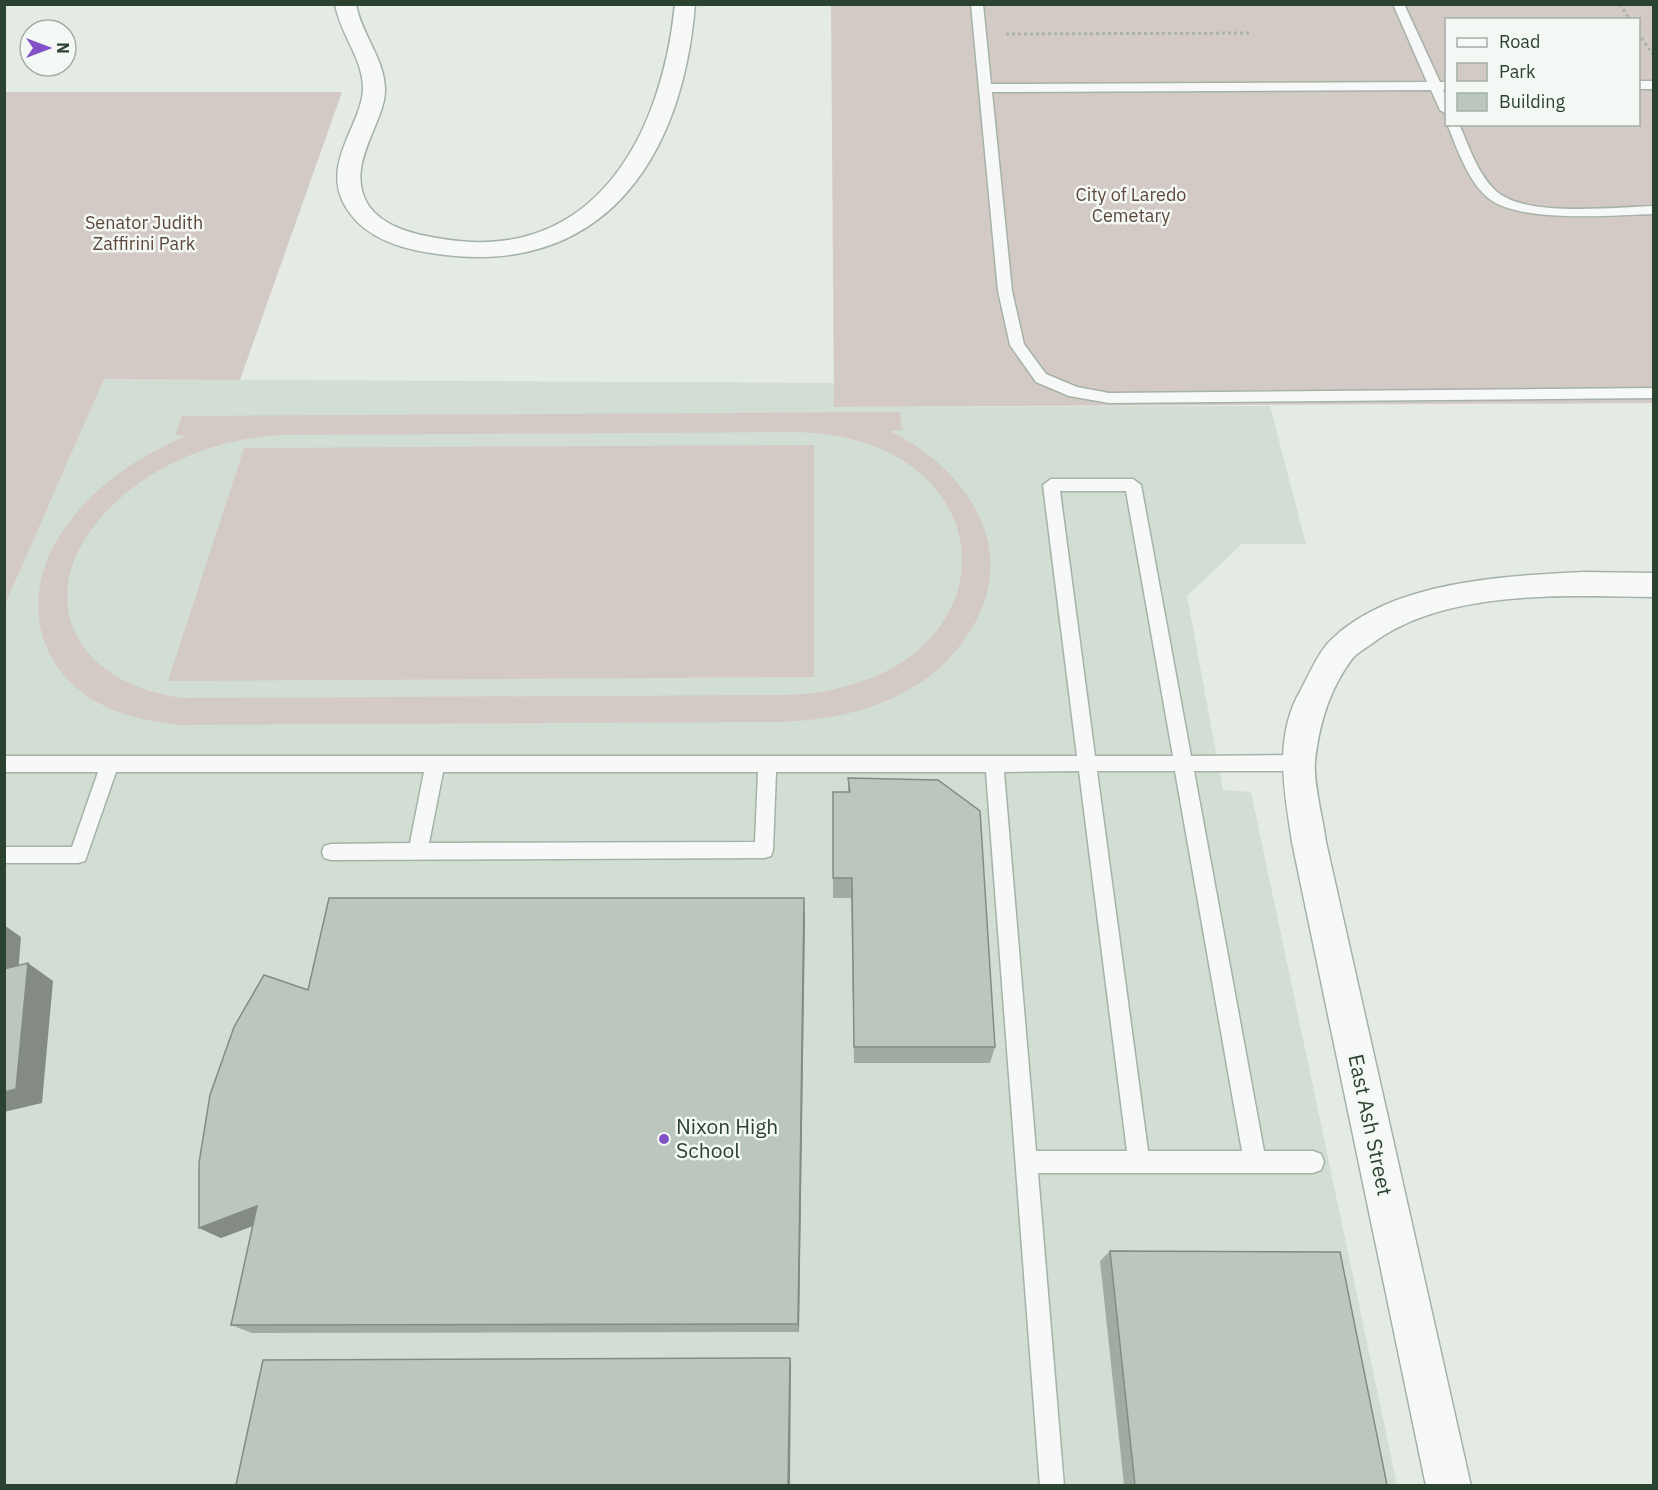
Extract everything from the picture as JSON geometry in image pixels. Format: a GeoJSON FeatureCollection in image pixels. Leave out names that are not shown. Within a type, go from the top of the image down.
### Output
{"type":"FeatureCollection","features":[{"type":"Feature","properties":{"kind":"street"},"geometry":{"type":"LineString","coordinates":[[345,4],[347,21],[371,63],[376,79],[375,93],[349,176],[353,199],[366,218],[395,235],[441,248],[479,249],[518,245],[557,234],[586,219],[609,200],[628,176],[654,131],[676,72],[684,30],[685,4]]}},
{"type":"Feature","properties":{"kind":"street","name":"East Ash Street"},"geometry":{"type":"LineString","coordinates":[[1449,1485],[1309,842],[1298,762],[1308,707],[1342,649],[1377,622],[1442,598],[1504,588],[1583,584],[1653,585]]}},
{"type":"Feature","properties":{"kind":"lane"},"geometry":{"type":"LineString","coordinates":[[977,4],[1005,291],[1017,345],[1041,378],[1074,392],[1109,398],[1653,393]]}},
{"type":"Feature","properties":{"kind":"lane"},"geometry":{"type":"LineString","coordinates":[[1398,4],[1441,86],[1445,105]]}},
{"type":"Feature","properties":{"kind":"lane"},"geometry":{"type":"LineString","coordinates":[[986,88],[1441,86]]}},
{"type":"Feature","properties":{"kind":"lane"},"geometry":{"type":"LineString","coordinates":[[1454,126],[1477,175],[1492,196],[1509,206],[1533,210],[1653,210]]}},
{"type":"Feature","properties":{"kind":"lane"},"geometry":{"type":"LineString","coordinates":[[1139,1162],[1051,485],[1133,485],[1255,1162]]}},
{"type":"Feature","properties":{"kind":"lane"},"geometry":{"type":"LineString","coordinates":[[4,764],[1298,762]]}},
{"type":"Feature","properties":{"kind":"lane"},"geometry":{"type":"LineString","coordinates":[[4,855],[78,855],[110,764]]}},
{"type":"Feature","properties":{"kind":"lane"},"geometry":{"type":"LineString","coordinates":[[418,851],[435,764]]}},
{"type":"Feature","properties":{"kind":"lane"},"geometry":{"type":"LineString","coordinates":[[331,852],[764,850],[767,764]]}},
{"type":"Feature","properties":{"kind":"lane"},"geometry":{"type":"LineString","coordinates":[[994,764],[1052,1485]]}},
{"type":"Feature","properties":{"kind":"lane"},"geometry":{"type":"LineString","coordinates":[[1026,1162],[1313,1162]]}},
{"type":"Feature","properties":{"kind":"path"},"geometry":{"type":"LineString","coordinates":[[1620,4],[1629,18]]}},
{"type":"Feature","properties":{"kind":"path"},"geometry":{"type":"LineString","coordinates":[[1005,33],[1250,33]]}},
{"type":"Feature","properties":{"kind":"path"},"geometry":{"type":"LineString","coordinates":[[1640,36],[1653,56]]}},
{"type":"Feature","properties":{"kind":"shaded area","name":"Nixon High School"},"geometry":{"type":"Polygon","coordinates":[[[104,379],[834,383],[835,407],[1270,406],[1306,544],[1242,544],[1187,596],[1223,790],[1251,792],[1397,1485],[5,1486],[5,605],[104,379]]]}},
{"type":"Feature","properties":{"kind":"green space","name":"City of Laredo Cemetary"},"geometry":{"type":"Polygon","coordinates":[[[831,5],[1653,5],[1653,403],[834,407],[831,5]]]}},
{"type":"Feature","properties":{"kind":"green space","name":"Senator Judith Zaffirini Park"},"geometry":{"type":"Polygon","coordinates":[[[5,92],[342,92],[240,380],[104,379],[5,605],[5,92]]]}},
{"type":"Feature","properties":{"kind":"green space"},"geometry":{"type":"Polygon","coordinates":[[[900,412],[902,430],[890,431],[916,446],[940,465],[960,486],[976,510],[986,536],[990,563],[987,593],[975,623],[964,640],[944,663],[920,683],[871,707],[818,719],[781,722],[178,725],[147,720],[116,711],[89,697],[68,680],[53,659],[42,636],[38,611],[40,584],[48,558],[74,516],[101,487],[117,475],[150,454],[186,436],[175,435],[182,416],[900,412]],[[797,432],[280,435],[235,441],[192,454],[171,464],[133,488],[115,503],[88,535],[72,566],[67,597],[72,626],[87,652],[111,673],[143,689],[183,698],[784,695],[861,682],[916,652],[950,610],[962,563],[953,516],[922,475],[870,445],[797,432]]]}},
{"type":"Feature","properties":{"kind":"green space"},"geometry":{"type":"Polygon","coordinates":[[[814,445],[814,677],[168,681],[244,448],[814,445]]]}},
{"type":"Feature","properties":{"kind":"building"},"geometry":{"type":"Polygon","coordinates":[[[848,778],[938,780],[980,811],[995,1047],[854,1047],[852,878],[833,878],[833,792],[850,792],[848,778]]]}},
{"type":"Feature","properties":{"kind":"building"},"geometry":{"type":"Polygon","coordinates":[[[329,898],[804,898],[798,1324],[231,1325],[257,1206],[199,1228],[199,1163],[210,1095],[234,1027],[264,975],[308,990],[329,898]]]}},
{"type":"Feature","properties":{"kind":"building"},"geometry":{"type":"Polygon","coordinates":[[[28,963],[16,1089],[4,1092],[4,969],[28,963]]]}},
{"type":"Feature","properties":{"kind":"building"},"geometry":{"type":"Polygon","coordinates":[[[1110,1251],[1340,1252],[1387,1485],[1135,1485],[1110,1251]]]}},
{"type":"Feature","properties":{"kind":"building"},"geometry":{"type":"Polygon","coordinates":[[[790,1358],[788,1485],[236,1485],[263,1360],[790,1358]]]}},
{"type":"Feature","properties":{"kind":"place","name":"Nixon High School"},"geometry":{"type":"Point","coordinates":[664,1139]}}]}
